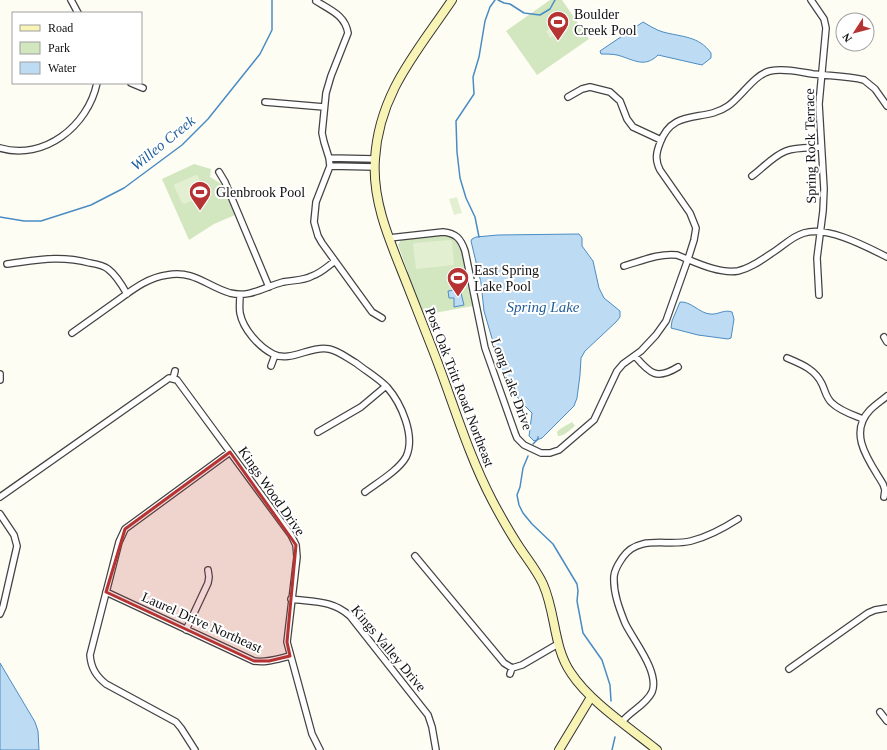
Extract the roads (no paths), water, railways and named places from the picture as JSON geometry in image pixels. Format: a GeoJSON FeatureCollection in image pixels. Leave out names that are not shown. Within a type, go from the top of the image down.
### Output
{"type":"FeatureCollection","features":[{"type":"Feature","properties":{"kind":"street"},"geometry":{"type":"LineString","coordinates":[[71,0],[77,12]]}},
{"type":"Feature","properties":{"kind":"street","name":"Post Oak Tritt Road Northeast"},"geometry":{"type":"LineString","coordinates":[[452,0],[407,64],[393,89],[382,117],[375,163],[378,198],[389,238],[435,355],[479,474],[506,525],[544,586],[558,644],[569,671],[591,696],[657,750]]}},
{"type":"Feature","properties":{"kind":"street","name":"Spring Rock Terrace"},"geometry":{"type":"LineString","coordinates":[[811,0],[825,23],[819,104],[824,189],[817,263],[819,295]]}},
{"type":"Feature","properties":{"kind":"street"},"geometry":{"type":"LineString","coordinates":[[316,1],[344,20],[348,32],[330,76],[326,93],[322,138],[329,158],[330,166],[316,202],[314,222],[322,244],[372,312],[382,318]]}},
{"type":"Feature","properties":{"kind":"street","name":"Long Lake Drive"},"geometry":{"type":"LineString","coordinates":[[389,238],[450,232],[463,244],[487,357],[517,438],[524,445],[546,454],[555,452],[594,420],[617,371],[623,364],[636,356],[666,321],[688,259],[696,235],[696,224],[658,166],[657,153],[666,130],[675,122],[727,107],[758,77],[767,72],[777,70],[864,80],[875,89],[887,106]]}},
{"type":"Feature","properties":{"kind":"street"},"geometry":{"type":"LineString","coordinates":[[0,148],[13,151],[33,149],[52,143],[70,130],[84,114],[94,95],[97,84]]}},
{"type":"Feature","properties":{"kind":"street"},"geometry":{"type":"LineString","coordinates":[[133,84],[143,88]]}},
{"type":"Feature","properties":{"kind":"street"},"geometry":{"type":"LineString","coordinates":[[568,98],[582,89],[590,87],[610,92],[620,101],[626,118],[633,127],[661,140]]}},
{"type":"Feature","properties":{"kind":"street"},"geometry":{"type":"LineString","coordinates":[[265,102],[324,107]]}},
{"type":"Feature","properties":{"kind":"street"},"geometry":{"type":"LineString","coordinates":[[752,176],[785,151],[821,147]]}},
{"type":"Feature","properties":{"kind":"street"},"geometry":{"type":"LineString","coordinates":[[329,158],[375,163]]}},
{"type":"Feature","properties":{"kind":"street"},"geometry":{"type":"LineString","coordinates":[[330,166],[375,163]]}},
{"type":"Feature","properties":{"kind":"street"},"geometry":{"type":"LineString","coordinates":[[219,172],[225,182],[270,287]]}},
{"type":"Feature","properties":{"kind":"street"},"geometry":{"type":"LineString","coordinates":[[624,266],[665,255],[677,255],[720,270],[737,271],[750,267],[802,234],[810,232],[849,239],[887,257]]}},
{"type":"Feature","properties":{"kind":"street"},"geometry":{"type":"LineString","coordinates":[[7,264],[50,258],[65,258],[99,265],[114,275],[127,294]]}},
{"type":"Feature","properties":{"kind":"street"},"geometry":{"type":"LineString","coordinates":[[72,333],[147,280],[167,275],[189,275],[198,277],[227,292],[240,295],[254,293],[281,283],[302,280],[312,276],[335,261]]}},
{"type":"Feature","properties":{"kind":"street"},"geometry":{"type":"LineString","coordinates":[[240,295],[240,313],[245,325],[261,346],[275,355],[289,356],[315,349],[330,349],[341,353],[386,386],[396,401],[406,423],[410,438],[409,449],[399,466],[365,492]]}},
{"type":"Feature","properties":{"kind":"street"},"geometry":{"type":"LineString","coordinates":[[271,366],[275,355]]}},
{"type":"Feature","properties":{"kind":"street"},"geometry":{"type":"LineString","coordinates":[[636,356],[645,368],[655,374],[665,374],[678,367]]}},
{"type":"Feature","properties":{"kind":"street"},"geometry":{"type":"LineString","coordinates":[[787,358],[814,373],[819,379],[827,397],[832,403],[841,409],[863,419]]}},
{"type":"Feature","properties":{"kind":"street"},"geometry":{"type":"LineString","coordinates":[[0,497],[169,378],[173,379],[174,371]]}},
{"type":"Feature","properties":{"kind":"street","name":"Kings Wood Drive"},"geometry":{"type":"LineString","coordinates":[[173,379],[180,383],[291,535],[296,545],[297,557],[287,642],[312,734],[320,750]]}},
{"type":"Feature","properties":{"kind":"street"},"geometry":{"type":"LineString","coordinates":[[318,432],[360,408],[386,386]]}},
{"type":"Feature","properties":{"kind":"street"},"geometry":{"type":"LineString","coordinates":[[884,497],[885,490],[883,484],[860,442],[860,431],[863,419],[870,410],[887,396]]}},
{"type":"Feature","properties":{"kind":"street"},"geometry":{"type":"LineString","coordinates":[[195,750],[176,722],[106,684],[95,674],[90,655],[119,542],[125,529],[230,452]]}},
{"type":"Feature","properties":{"kind":"street"},"geometry":{"type":"LineString","coordinates":[[0,514],[14,535],[17,546],[3,607],[0,614]]}},
{"type":"Feature","properties":{"kind":"street"},"geometry":{"type":"LineString","coordinates":[[622,722],[627,715],[647,699],[653,687],[652,675],[648,663],[625,623],[617,602],[614,583],[616,568],[625,554],[636,546],[647,543],[690,541],[729,525],[738,519]]}},
{"type":"Feature","properties":{"kind":"street"},"geometry":{"type":"LineString","coordinates":[[415,556],[511,671],[558,644]]}},
{"type":"Feature","properties":{"kind":"street"},"geometry":{"type":"LineString","coordinates":[[186,630],[208,583],[208,570]]}},
{"type":"Feature","properties":{"kind":"street","name":"Laurel Drive Northeast"},"geometry":{"type":"LineString","coordinates":[[106,592],[254,661],[269,661],[290,656]]}},
{"type":"Feature","properties":{"kind":"street","name":"Kings Valley Drive"},"geometry":{"type":"LineString","coordinates":[[291,599],[337,606],[350,616],[428,715],[432,727],[436,750]]}},
{"type":"Feature","properties":{"kind":"street"},"geometry":{"type":"LineString","coordinates":[[789,669],[868,613],[887,608]]}},
{"type":"Feature","properties":{"kind":"street"},"geometry":{"type":"LineString","coordinates":[[559,750],[591,696]]}},
{"type":"Feature","properties":{"kind":"street"},"geometry":{"type":"LineString","coordinates":[[880,712],[887,722]]}},
{"type":"Feature","properties":{"kind":"water"},"geometry":{"type":"Polygon","coordinates":[[[643,22],[660,31],[696,40],[706,47],[711,53],[711,58],[702,65],[658,55],[648,61],[638,62],[617,55],[601,54],[600,51],[643,22]]]}},
{"type":"Feature","properties":{"kind":"water","name":"Spring Lake"},"geometry":{"type":"Polygon","coordinates":[[[579,234],[582,238],[582,246],[593,261],[599,288],[604,298],[620,311],[620,317],[585,351],[581,358],[577,398],[574,406],[542,438],[534,441],[529,436],[532,413],[512,390],[498,359],[484,311],[481,283],[471,241],[476,237],[498,235],[579,234]]]}},
{"type":"Feature","properties":{"kind":"water","name":"East Spring Lake Pool"},"geometry":{"type":"Polygon","coordinates":[[[460,289],[464,305],[454,307],[454,298],[449,298],[448,291],[460,289]]]}},
{"type":"Feature","properties":{"kind":"water"},"geometry":{"type":"Polygon","coordinates":[[[680,302],[688,303],[702,312],[710,314],[726,311],[732,312],[734,319],[731,338],[728,339],[698,335],[671,328],[672,321],[680,302]]]}},
{"type":"Feature","properties":{"kind":"water"},"geometry":{"type":"Polygon","coordinates":[[[0,663],[35,722],[38,731],[39,750],[0,750],[0,663]]]}},
{"type":"Feature","properties":{"kind":"waterway","name":"Willeo Creek"},"geometry":{"type":"LineString","coordinates":[[0,217],[24,221],[41,221],[91,205],[124,188],[182,145],[208,119],[260,54],[272,30],[272,0]]}},
{"type":"Feature","properties":{"kind":"waterway"},"geometry":{"type":"LineString","coordinates":[[479,237],[475,217],[466,198],[460,178],[456,121],[474,94],[473,77],[479,57],[485,21],[490,7],[495,0]]}},
{"type":"Feature","properties":{"kind":"waterway","name":"Willeo Creek"},"geometry":{"type":"LineString","coordinates":[[498,0],[510,4],[524,13],[540,15],[550,9],[555,0]]}},
{"type":"Feature","properties":{"kind":"waterway"},"geometry":{"type":"LineString","coordinates":[[533,444],[538,437]]}},
{"type":"Feature","properties":{"kind":"waterway"},"geometry":{"type":"LineString","coordinates":[[528,456],[523,468],[517,495],[519,505],[523,513],[532,524],[553,544],[577,584],[577,601],[583,633],[602,660],[610,685],[611,701]]}},
{"type":"Feature","properties":{"kind":"waterway"},"geometry":{"type":"LineString","coordinates":[[612,750],[615,737]]}},
{"type":"Feature","properties":{"kind":"place","name":"Boulder Creek Pool"},"geometry":{"type":"Point","coordinates":[558,42]}},
{"type":"Feature","properties":{"kind":"place","name":"Glenbrook Pool"},"geometry":{"type":"Point","coordinates":[200,212]}},
{"type":"Feature","properties":{"kind":"place","name":"East Spring Lake Pool"},"geometry":{"type":"Point","coordinates":[458,298]}}]}
